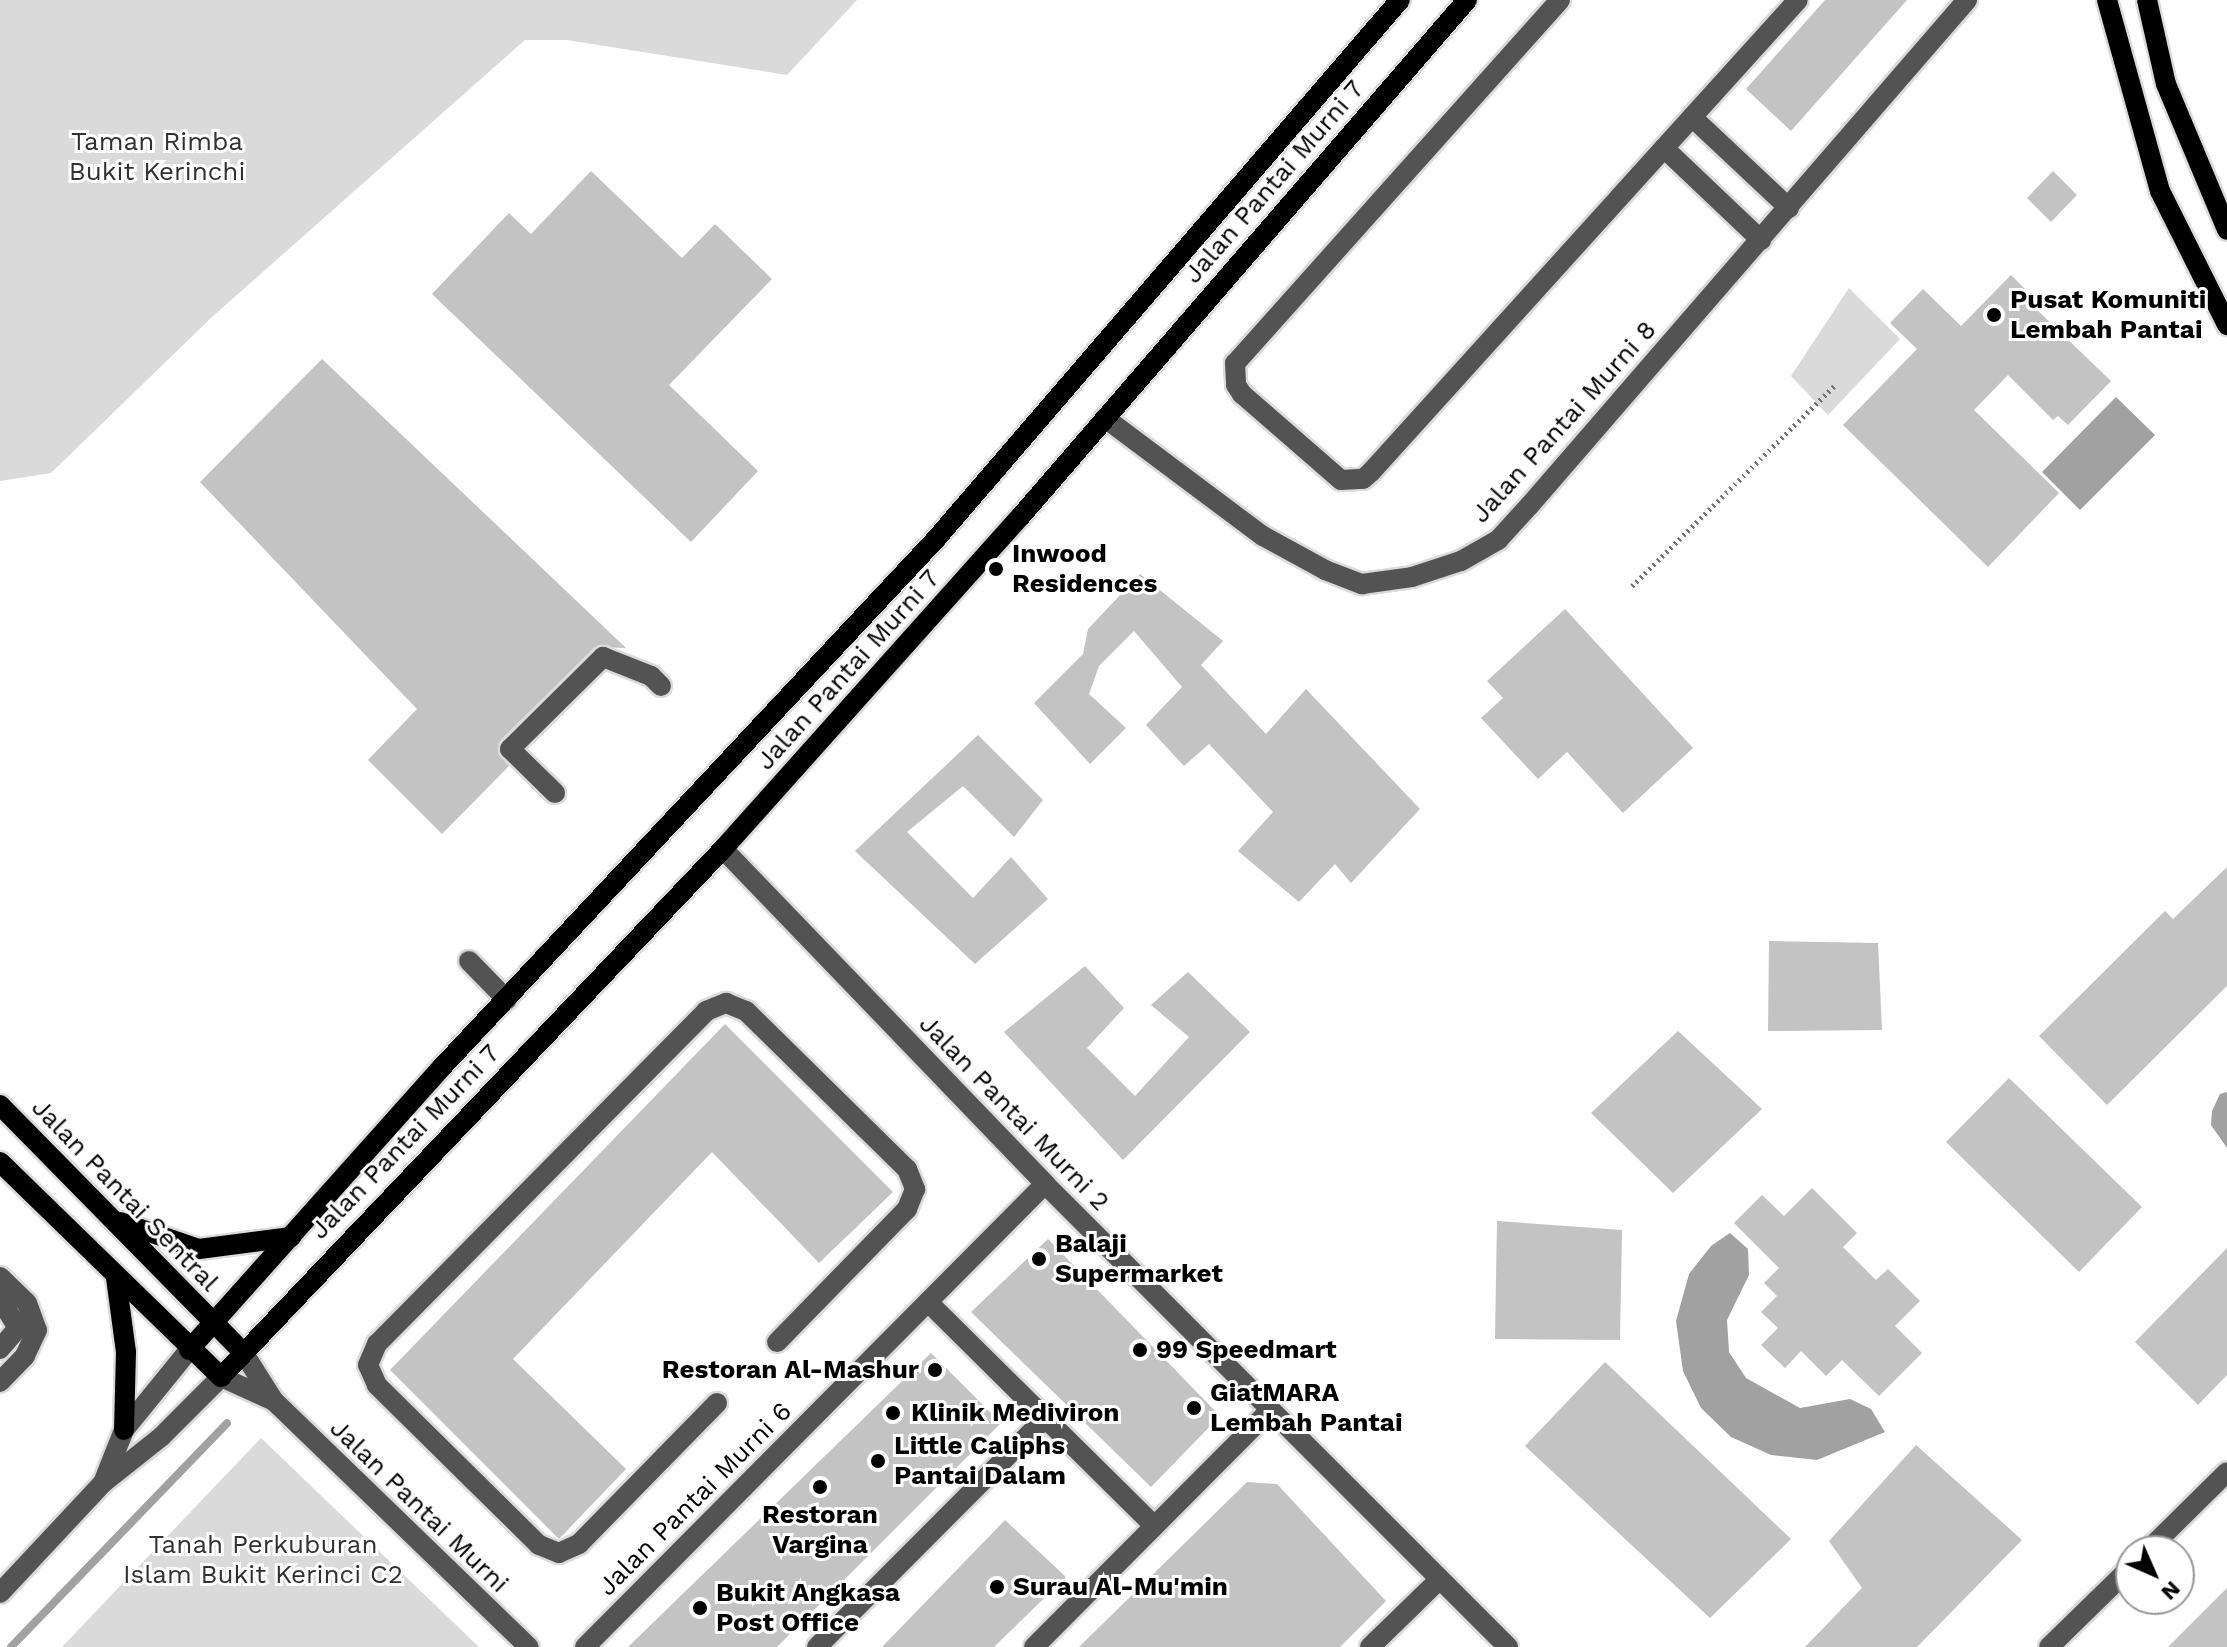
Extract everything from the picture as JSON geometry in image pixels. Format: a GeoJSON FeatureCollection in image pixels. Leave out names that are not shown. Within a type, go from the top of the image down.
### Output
{"type":"FeatureCollection","features":[{"type":"Feature","properties":{"kind":"main road","name":"Jalan Pantai Murni 7"},"geometry":{"type":"LineString","coordinates":[[189,1350],[507,1000],[936,539],[1400,0]]}},
{"type":"Feature","properties":{"kind":"main road","name":"Jalan Pantai Murni 7"},"geometry":{"type":"LineString","coordinates":[[221,1377],[723,849],[1105,418],[1467,0]]}},
{"type":"Feature","properties":{"kind":"main road"},"geometry":{"type":"LineString","coordinates":[[2107,0],[2160,191],[2227,325]]}},
{"type":"Feature","properties":{"kind":"main road"},"geometry":{"type":"LineString","coordinates":[[2147,0],[2166,84],[2227,230]]}},
{"type":"Feature","properties":{"kind":"main road","name":"Jalan Pantai Sentral"},"geometry":{"type":"LineString","coordinates":[[0,1105],[243,1352]]}},
{"type":"Feature","properties":{"kind":"main road"},"geometry":{"type":"LineString","coordinates":[[0,1162],[189,1350],[221,1377]]}},
{"type":"Feature","properties":{"kind":"main road"},"geometry":{"type":"LineString","coordinates":[[112,1219],[199,1249],[291,1237]]}},
{"type":"Feature","properties":{"kind":"main road"},"geometry":{"type":"LineString","coordinates":[[116,1278],[126,1352],[124,1430]]}},
{"type":"Feature","properties":{"kind":"street"},"geometry":{"type":"LineString","coordinates":[[1560,0],[1240,353],[1235,363],[1236,385],[1341,480],[1363,479],[1798,0]]}},
{"type":"Feature","properties":{"kind":"street","name":"Jalan Pantai Murni 8"},"geometry":{"type":"LineString","coordinates":[[1105,418],[1263,536],[1325,570],[1362,584],[1412,577],[1461,561],[1498,540],[1967,0]]}},
{"type":"Feature","properties":{"kind":"street"},"geometry":{"type":"LineString","coordinates":[[1692,117],[1789,208]]}},
{"type":"Feature","properties":{"kind":"street"},"geometry":{"type":"LineString","coordinates":[[1664,148],[1761,240]]}},
{"type":"Feature","properties":{"kind":"street"},"geometry":{"type":"LineString","coordinates":[[555,793],[510,749],[603,657],[651,676],[661,686]]}},
{"type":"Feature","properties":{"kind":"street","name":"Jalan Pantai Murni 2"},"geometry":{"type":"LineString","coordinates":[[723,849],[1045,1184],[1508,1647]]}},
{"type":"Feature","properties":{"kind":"street"},"geometry":{"type":"LineString","coordinates":[[469,961],[507,1000]]}},
{"type":"Feature","properties":{"kind":"street"},"geometry":{"type":"LineString","coordinates":[[717,1403],[579,1544],[559,1553],[528,1534],[377,1385],[368,1365],[377,1344],[706,1011],[726,1003],[746,1011],[768,1032],[907,1169],[915,1189],[907,1209],[777,1342]]}},
{"type":"Feature","properties":{"kind":"street","name":"Jalan Pantai Murni 6"},"geometry":{"type":"LineString","coordinates":[[585,1647],[1045,1184]]}},
{"type":"Feature","properties":{"kind":"street"},"geometry":{"type":"LineString","coordinates":[[0,1277],[27,1303],[37,1330],[25,1356],[0,1382]]}},
{"type":"Feature","properties":{"kind":"street"},"geometry":{"type":"LineString","coordinates":[[0,1299],[18,1328],[0,1349]]}},
{"type":"Feature","properties":{"kind":"street"},"geometry":{"type":"LineString","coordinates":[[928,1302],[1154,1526]]}},
{"type":"Feature","properties":{"kind":"street"},"geometry":{"type":"LineString","coordinates":[[103,1483],[124,1430],[189,1350]]}},
{"type":"Feature","properties":{"kind":"street","name":"Jalan Pantai Murni"},"geometry":{"type":"LineString","coordinates":[[243,1352],[274,1401],[529,1647]]}},
{"type":"Feature","properties":{"kind":"street"},"geometry":{"type":"LineString","coordinates":[[0,1593],[103,1483],[161,1437],[221,1377]]}},
{"type":"Feature","properties":{"kind":"street","name":"Jalan Pantai Murni"},"geometry":{"type":"LineString","coordinates":[[221,1377],[274,1401]]}},
{"type":"Feature","properties":{"kind":"street"},"geometry":{"type":"LineString","coordinates":[[1034,1647],[1269,1411]]}},
{"type":"Feature","properties":{"kind":"street"},"geometry":{"type":"LineString","coordinates":[[817,1647],[1045,1418]]}},
{"type":"Feature","properties":{"kind":"street"},"geometry":{"type":"LineString","coordinates":[[2163,1535],[2227,1472]]}},
{"type":"Feature","properties":{"kind":"street"},"geometry":{"type":"LineString","coordinates":[[1370,1647],[1439,1580]]}},
{"type":"Feature","properties":{"kind":"street"},"geometry":{"type":"LineString","coordinates":[[2049,1647],[2115,1583]]}},
{"type":"Feature","properties":{"kind":"path"},"geometry":{"type":"LineString","coordinates":[[1632,586],[1836,384]]}},
{"type":"Feature","properties":{"kind":"green space","name":"Taman Rimba Bukit Kerinchi"},"geometry":{"type":"Polygon","coordinates":[[[0,0],[857,0],[787,75],[567,40],[525,40],[212,317],[51,473],[0,481],[0,0]]]}},
{"type":"Feature","properties":{"kind":"green space"},"geometry":{"type":"Polygon","coordinates":[[[1849,288],[1900,339],[1828,415],[1791,376],[1849,288]]]}},
{"type":"Feature","properties":{"kind":"green space","name":"Tanah Perkuburan Islam Bukit Kerinci C2"},"geometry":{"type":"Polygon","coordinates":[[[261,1438],[479,1647],[62,1647],[261,1438]]]}},
{"type":"Feature","properties":{"kind":"shaded area"},"geometry":{"type":"Polygon","coordinates":[[[2116,397],[2155,435],[2080,510],[2042,472],[2116,397]]]}},
{"type":"Feature","properties":{"kind":"shaded area"},"geometry":{"type":"Polygon","coordinates":[[[2227,1092],[2227,1148],[2211,1125],[2212,1111],[2220,1094],[2227,1092]]]}},
{"type":"Feature","properties":{"kind":"shaded area"},"geometry":{"type":"Polygon","coordinates":[[[1730,1233],[1748,1249],[1749,1275],[1727,1320],[1729,1352],[1746,1378],[1800,1408],[1850,1399],[1871,1409],[1885,1432],[1817,1460],[1771,1455],[1731,1437],[1701,1408],[1683,1371],[1676,1321],[1689,1274],[1711,1246],[1730,1233]]]}},
{"type":"Feature","properties":{"kind":"building"},"geometry":{"type":"Polygon","coordinates":[[[1825,0],[1907,0],[1791,131],[1746,89],[1825,0]]]}},
{"type":"Feature","properties":{"kind":"building"},"geometry":{"type":"Polygon","coordinates":[[[591,171],[682,258],[715,224],[772,279],[669,385],[758,471],[691,542],[432,294],[509,213],[531,234],[591,171]]]}},
{"type":"Feature","properties":{"kind":"building"},"geometry":{"type":"Polygon","coordinates":[[[2053,171],[2077,195],[2051,222],[2027,198],[2053,171]]]}},
{"type":"Feature","properties":{"kind":"building"},"geometry":{"type":"Polygon","coordinates":[[[2011,275],[2038,302],[2034,307],[2111,381],[2068,425],[2058,416],[2053,420],[2008,375],[1974,410],[2059,493],[1988,567],[1843,425],[1917,349],[1890,323],[1923,289],[1961,326],[2011,275]]]}},
{"type":"Feature","properties":{"kind":"building"},"geometry":{"type":"Polygon","coordinates":[[[322,359],[626,648],[595,647],[501,740],[498,753],[509,766],[442,834],[368,760],[417,709],[200,482],[322,359]]]}},
{"type":"Feature","properties":{"kind":"building"},"geometry":{"type":"Polygon","coordinates":[[[1140,574],[1223,641],[1201,665],[1266,734],[1306,689],[1420,809],[1351,883],[1335,864],[1299,902],[1238,851],[1273,812],[1209,744],[1184,766],[1146,725],[1182,687],[1134,631],[1099,666],[1089,694],[1126,728],[1090,764],[1034,703],[1083,654],[1088,629],[1140,574]]]}},
{"type":"Feature","properties":{"kind":"building"},"geometry":{"type":"Polygon","coordinates":[[[1565,609],[1693,748],[1623,813],[1567,752],[1538,779],[1481,718],[1503,698],[1487,681],[1565,609]]]}},
{"type":"Feature","properties":{"kind":"building"},"geometry":{"type":"Polygon","coordinates":[[[978,735],[1043,800],[1014,837],[963,786],[907,832],[973,898],[1011,857],[1048,899],[975,964],[855,851],[978,735]]]}},
{"type":"Feature","properties":{"kind":"building"},"geometry":{"type":"Polygon","coordinates":[[[2227,867],[2227,986],[2107,1105],[2039,1036],[2165,911],[2173,919],[2227,867]]]}},
{"type":"Feature","properties":{"kind":"building"},"geometry":{"type":"Polygon","coordinates":[[[1769,941],[1878,943],[1882,1030],[1768,1031],[1769,941]]]}},
{"type":"Feature","properties":{"kind":"building"},"geometry":{"type":"Polygon","coordinates":[[[1085,966],[1124,1008],[1087,1048],[1135,1096],[1189,1037],[1151,1005],[1188,972],[1250,1032],[1123,1160],[1004,1032],[1085,966]]]}},
{"type":"Feature","properties":{"kind":"building"},"geometry":{"type":"Polygon","coordinates":[[[725,1024],[893,1192],[819,1263],[712,1152],[513,1359],[626,1469],[559,1539],[390,1370],[725,1024]]]}},
{"type":"Feature","properties":{"kind":"building"},"geometry":{"type":"Polygon","coordinates":[[[1678,1031],[1762,1109],[1673,1193],[1591,1113],[1678,1031]]]}},
{"type":"Feature","properties":{"kind":"building"},"geometry":{"type":"Polygon","coordinates":[[[2009,1078],[2142,1207],[2079,1272],[1946,1142],[2009,1078]]]}},
{"type":"Feature","properties":{"kind":"building"},"geometry":{"type":"Polygon","coordinates":[[[1812,1188],[1857,1233],[1843,1247],[1876,1280],[1888,1269],[1920,1301],[1895,1326],[1922,1353],[1879,1396],[1842,1360],[1826,1376],[1801,1351],[1785,1368],[1761,1345],[1778,1328],[1761,1312],[1777,1296],[1764,1283],[1779,1268],[1734,1223],[1762,1195],[1784,1216],[1812,1188]]]}},
{"type":"Feature","properties":{"kind":"building"},"geometry":{"type":"Polygon","coordinates":[[[1497,1221],[1622,1230],[1620,1340],[1495,1339],[1497,1221]]]}},
{"type":"Feature","properties":{"kind":"building"},"geometry":{"type":"Polygon","coordinates":[[[1048,1239],[1220,1416],[1151,1487],[971,1312],[1048,1239]]]}},
{"type":"Feature","properties":{"kind":"building"},"geometry":{"type":"Polygon","coordinates":[[[2227,1248],[2227,1375],[2198,1405],[2135,1342],[2227,1248]]]}},
{"type":"Feature","properties":{"kind":"building"},"geometry":{"type":"Polygon","coordinates":[[[931,1353],[1001,1423],[777,1647],[628,1647],[931,1353]]]}},
{"type":"Feature","properties":{"kind":"building"},"geometry":{"type":"Polygon","coordinates":[[[1605,1362],[1791,1539],[1710,1618],[1525,1446],[1605,1362]]]}},
{"type":"Feature","properties":{"kind":"building"},"geometry":{"type":"Polygon","coordinates":[[[1916,1445],[2022,1540],[1917,1647],[1805,1647],[1862,1588],[1829,1541],[1916,1445]]]}},
{"type":"Feature","properties":{"kind":"building"},"geometry":{"type":"Polygon","coordinates":[[[1247,1482],[1277,1484],[1386,1601],[1340,1647],[1079,1647],[1247,1482]]]}},
{"type":"Feature","properties":{"kind":"building","name":"Surau Al-Mu'min"},"geometry":{"type":"Polygon","coordinates":[[[1005,1520],[1066,1577],[994,1647],[882,1647],[1005,1520]]]}},
{"type":"Feature","properties":{"kind":"building"},"geometry":{"type":"Polygon","coordinates":[[[2227,1588],[2227,1647],[2168,1647],[2227,1588]]]}},
{"type":"Feature","properties":{"kind":"waterway"},"geometry":{"type":"LineString","coordinates":[[11,1647],[227,1423]]}},
{"type":"Feature","properties":{"kind":"place","name":"Pusat Komuniti Lembah Pantai"},"geometry":{"type":"Point","coordinates":[1994,315]}},
{"type":"Feature","properties":{"kind":"place","name":"Inwood Residences"},"geometry":{"type":"Point","coordinates":[996,569]}},
{"type":"Feature","properties":{"kind":"place","name":"Balaji Supermarket"},"geometry":{"type":"Point","coordinates":[1039,1259]}},
{"type":"Feature","properties":{"kind":"place","name":"99 Speedmart"},"geometry":{"type":"Point","coordinates":[1140,1350]}},
{"type":"Feature","properties":{"kind":"place","name":"Restoran Al-Mashur"},"geometry":{"type":"Point","coordinates":[935,1370]}},
{"type":"Feature","properties":{"kind":"place","name":"GiatMARA Lembah Pantai"},"geometry":{"type":"Point","coordinates":[1194,1408]}},
{"type":"Feature","properties":{"kind":"place","name":"Klinik Mediviron"},"geometry":{"type":"Point","coordinates":[893,1413]}},
{"type":"Feature","properties":{"kind":"place","name":"Little Caliphs Pantai Dalam"},"geometry":{"type":"Point","coordinates":[878,1461]}},
{"type":"Feature","properties":{"kind":"place","name":"Restoran Vargina"},"geometry":{"type":"Point","coordinates":[820,1487]}},
{"type":"Feature","properties":{"kind":"place","name":"Surau Al-Mu'min"},"geometry":{"type":"Point","coordinates":[997,1587]}},
{"type":"Feature","properties":{"kind":"place","name":"Bukit Angkasa Post Office"},"geometry":{"type":"Point","coordinates":[700,1608]}}]}
